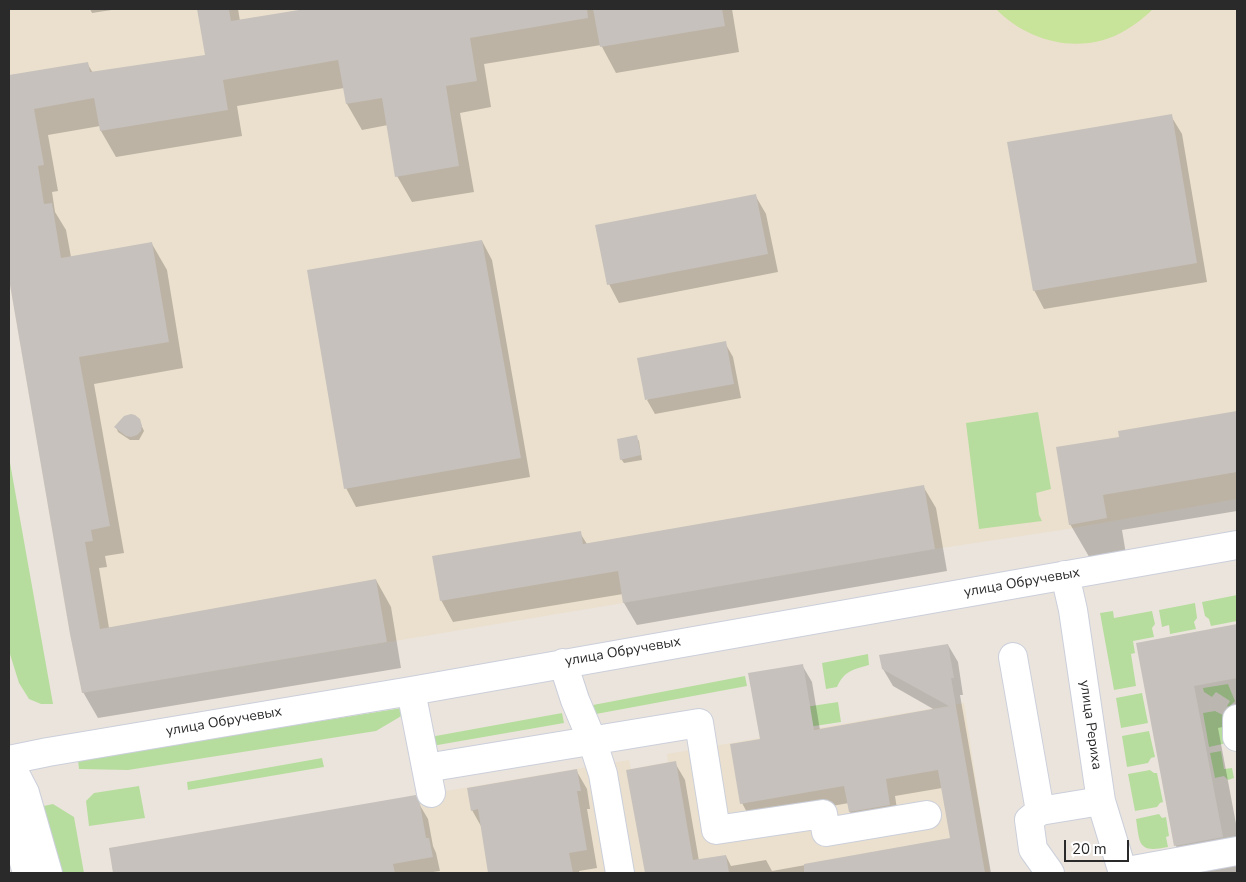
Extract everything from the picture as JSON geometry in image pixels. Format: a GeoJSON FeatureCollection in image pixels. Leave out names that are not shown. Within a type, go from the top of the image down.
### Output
{"type":"FeatureCollection","features":[{"type":"Feature","properties":{"kind":"street","name":"улица Обручевых"},"geometry":{"type":"LineString","coordinates":[[9,761],[48,752],[411,691],[1237,545]]}},
{"type":"Feature","properties":{"kind":"street","name":"улица Рериха"},"geometry":{"type":"LineString","coordinates":[[1065,575],[1073,610],[1101,801],[1122,872]]}},
{"type":"Feature","properties":{"kind":"street"},"geometry":{"type":"LineString","coordinates":[[1013,657],[1040,811]]}},
{"type":"Feature","properties":{"kind":"street"},"geometry":{"type":"LineString","coordinates":[[564,663],[574,700],[592,740],[603,774],[620,873]]}},
{"type":"Feature","properties":{"kind":"street"},"geometry":{"type":"LineString","coordinates":[[411,691],[429,780],[592,740],[699,723],[716,830],[823,814],[826,832],[927,815]]}},
{"type":"Feature","properties":{"kind":"street"},"geometry":{"type":"LineString","coordinates":[[1237,719],[1237,737]]}},
{"type":"Feature","properties":{"kind":"street"},"geometry":{"type":"LineString","coordinates":[[9,761],[26,793],[48,873]]}},
{"type":"Feature","properties":{"kind":"street"},"geometry":{"type":"LineString","coordinates":[[1050,873],[1033,849],[1029,820],[1040,811],[1101,801]]}},
{"type":"Feature","properties":{"kind":"street"},"geometry":{"type":"LineString","coordinates":[[9,809],[27,873]]}},
{"type":"Feature","properties":{"kind":"street"},"geometry":{"type":"LineString","coordinates":[[1122,872],[1237,851]]}},
{"type":"Feature","properties":{"kind":"shaded area"},"geometry":{"type":"Polygon","coordinates":[[[9,9],[1237,9],[1237,499],[1068,529],[935,549],[82,693],[70,634],[9,279],[9,9]]]}},
{"type":"Feature","properties":{"kind":"shaded area"},"geometry":{"type":"Polygon","coordinates":[[[964,703],[990,873],[113,873],[109,848],[629,760],[631,769],[668,762],[667,754],[964,703]]]}},
{"type":"Feature","properties":{"kind":"green space"},"geometry":{"type":"Polygon","coordinates":[[[996,9],[1153,9],[1144,18],[1126,30],[1109,38],[1075,44],[1057,42],[1024,30],[1009,21],[996,9]]]}},
{"type":"Feature","properties":{"kind":"green space"},"geometry":{"type":"Polygon","coordinates":[[[1038,412],[1051,489],[1036,493],[1039,515],[1042,521],[979,529],[966,423],[1038,412]]]}},
{"type":"Feature","properties":{"kind":"green space"},"geometry":{"type":"Polygon","coordinates":[[[9,457],[53,704],[41,704],[29,699],[19,683],[9,651],[9,457]]]}},
{"type":"Feature","properties":{"kind":"green space"},"geometry":{"type":"Polygon","coordinates":[[[1237,595],[1237,621],[1211,626],[1209,619],[1205,616],[1202,602],[1237,595]]]}},
{"type":"Feature","properties":{"kind":"green space"},"geometry":{"type":"Polygon","coordinates":[[[1195,603],[1197,618],[1194,622],[1196,629],[1170,634],[1169,625],[1162,627],[1159,610],[1195,603]]]}},
{"type":"Feature","properties":{"kind":"green space"},"geometry":{"type":"Polygon","coordinates":[[[1113,611],[1114,618],[1152,611],[1155,624],[1152,628],[1154,637],[1133,641],[1135,653],[1131,654],[1136,686],[1114,690],[1100,613],[1113,611]]]}},
{"type":"Feature","properties":{"kind":"green space"},"geometry":{"type":"Polygon","coordinates":[[[868,654],[869,665],[846,674],[837,687],[826,689],[822,663],[868,654]]]}},
{"type":"Feature","properties":{"kind":"green space"},"geometry":{"type":"Polygon","coordinates":[[[745,676],[747,686],[596,714],[593,705],[745,676]]]}},
{"type":"Feature","properties":{"kind":"green space"},"geometry":{"type":"Polygon","coordinates":[[[1228,684],[1235,701],[1229,707],[1227,706],[1230,701],[1216,692],[1212,697],[1204,692],[1203,688],[1228,684]]]}},
{"type":"Feature","properties":{"kind":"green space"},"geometry":{"type":"Polygon","coordinates":[[[1142,693],[1148,723],[1121,728],[1116,698],[1142,693]]]}},
{"type":"Feature","properties":{"kind":"green space"},"geometry":{"type":"Polygon","coordinates":[[[838,702],[841,722],[775,732],[772,712],[838,702]]]}},
{"type":"Feature","properties":{"kind":"green space"},"geometry":{"type":"Polygon","coordinates":[[[402,708],[403,715],[376,731],[128,770],[79,769],[78,760],[402,708]]]}},
{"type":"Feature","properties":{"kind":"green space"},"geometry":{"type":"Polygon","coordinates":[[[1215,711],[1225,716],[1227,743],[1209,747],[1203,713],[1215,711]]]}},
{"type":"Feature","properties":{"kind":"green space"},"geometry":{"type":"Polygon","coordinates":[[[562,713],[564,723],[432,746],[430,737],[562,713]]]}},
{"type":"Feature","properties":{"kind":"green space"},"geometry":{"type":"Polygon","coordinates":[[[1149,731],[1155,757],[1151,758],[1148,763],[1127,767],[1122,736],[1149,731]]]}},
{"type":"Feature","properties":{"kind":"green space"},"geometry":{"type":"Polygon","coordinates":[[[1221,751],[1224,769],[1232,768],[1234,778],[1228,780],[1224,776],[1215,778],[1210,753],[1221,751]]]}},
{"type":"Feature","properties":{"kind":"green space"},"geometry":{"type":"Polygon","coordinates":[[[322,758],[324,767],[188,790],[187,782],[322,758]]]}},
{"type":"Feature","properties":{"kind":"green space"},"geometry":{"type":"Polygon","coordinates":[[[1150,770],[1157,773],[1163,802],[1157,807],[1135,811],[1128,774],[1150,770]]]}},
{"type":"Feature","properties":{"kind":"green space"},"geometry":{"type":"Polygon","coordinates":[[[139,786],[145,818],[89,826],[86,801],[94,793],[139,786]]]}},
{"type":"Feature","properties":{"kind":"green space"},"geometry":{"type":"Polygon","coordinates":[[[53,804],[74,817],[84,873],[60,873],[39,807],[53,804]]]}},
{"type":"Feature","properties":{"kind":"green space"},"geometry":{"type":"Polygon","coordinates":[[[1159,814],[1162,818],[1166,817],[1169,836],[1166,837],[1168,847],[1158,849],[1146,848],[1140,841],[1136,819],[1159,814]]]}},
{"type":"Feature","properties":{"kind":"building"},"geometry":{"type":"Polygon","coordinates":[[[197,9],[229,9],[231,21],[305,9],[587,9],[588,18],[470,38],[477,81],[446,86],[459,166],[395,177],[382,98],[346,104],[338,60],[223,80],[228,110],[100,131],[94,98],[34,109],[44,165],[38,166],[44,204],[52,203],[61,258],[152,242],[169,342],[79,357],[110,526],[91,530],[93,541],[85,542],[100,629],[376,579],[387,642],[82,693],[70,634],[9,279],[9,75],[88,62],[90,72],[205,55],[197,9]]]}},
{"type":"Feature","properties":{"kind":"building"},"geometry":{"type":"Polygon","coordinates":[[[593,9],[722,9],[725,26],[600,47],[593,9]]]}},
{"type":"Feature","properties":{"kind":"building"},"geometry":{"type":"Polygon","coordinates":[[[1172,114],[1197,263],[1033,291],[1007,142],[1172,114]]]}},
{"type":"Feature","properties":{"kind":"building"},"geometry":{"type":"Polygon","coordinates":[[[756,194],[768,254],[607,285],[595,225],[756,194]]]}},
{"type":"Feature","properties":{"kind":"building"},"geometry":{"type":"Polygon","coordinates":[[[482,240],[521,458],[344,489],[307,270],[482,240]]]}},
{"type":"Feature","properties":{"kind":"building"},"geometry":{"type":"Polygon","coordinates":[[[726,341],[734,384],[645,400],[637,358],[726,341]]]}},
{"type":"Feature","properties":{"kind":"building"},"geometry":{"type":"Polygon","coordinates":[[[1237,411],[1237,472],[1103,495],[1107,518],[1069,525],[1056,447],[1119,437],[1118,431],[1237,411]]]}},
{"type":"Feature","properties":{"kind":"building"},"geometry":{"type":"Polygon","coordinates":[[[131,414],[140,419],[142,426],[141,431],[137,435],[131,437],[126,436],[114,427],[124,416],[131,414]]]}},
{"type":"Feature","properties":{"kind":"building"},"geometry":{"type":"Polygon","coordinates":[[[637,435],[641,455],[620,460],[617,439],[637,435]]]}},
{"type":"Feature","properties":{"kind":"building"},"geometry":{"type":"Polygon","coordinates":[[[924,485],[935,549],[623,603],[618,571],[440,601],[432,556],[581,531],[583,544],[924,485]]]}},
{"type":"Feature","properties":{"kind":"building"},"geometry":{"type":"Polygon","coordinates":[[[1237,624],[1237,678],[1194,686],[1223,837],[1174,846],[1136,643],[1237,624]]]}},
{"type":"Feature","properties":{"kind":"building"},"geometry":{"type":"Polygon","coordinates":[[[948,644],[954,678],[951,678],[985,873],[804,873],[804,864],[950,838],[938,770],[886,779],[890,805],[849,812],[844,786],[740,804],[730,744],[760,739],[748,673],[803,664],[814,730],[949,706],[882,669],[879,655],[948,644]]]}},
{"type":"Feature","properties":{"kind":"building"},"geometry":{"type":"Polygon","coordinates":[[[676,761],[693,860],[726,855],[729,873],[645,873],[626,770],[676,761]]]}},
{"type":"Feature","properties":{"kind":"building"},"geometry":{"type":"Polygon","coordinates":[[[577,769],[581,791],[577,791],[587,850],[569,853],[573,873],[488,873],[478,809],[471,811],[467,788],[577,769]]]}},
{"type":"Feature","properties":{"kind":"building"},"geometry":{"type":"Polygon","coordinates":[[[416,795],[420,804],[426,838],[429,838],[433,857],[393,864],[395,873],[113,873],[109,848],[416,795]]]}}]}
